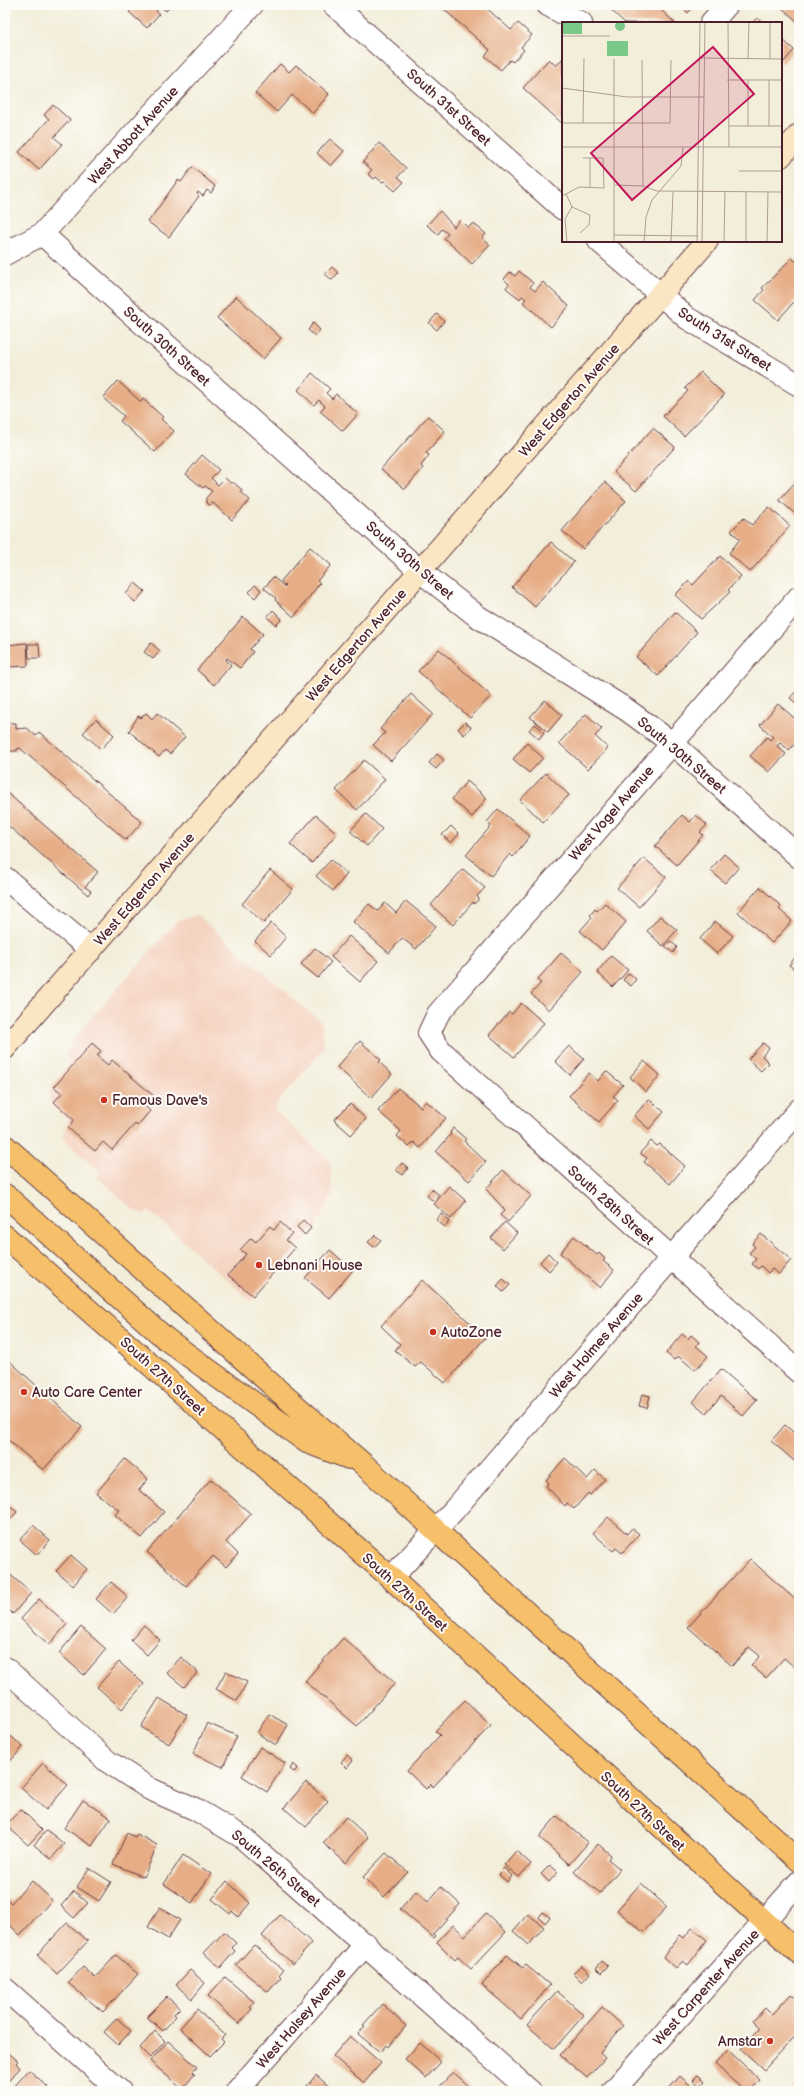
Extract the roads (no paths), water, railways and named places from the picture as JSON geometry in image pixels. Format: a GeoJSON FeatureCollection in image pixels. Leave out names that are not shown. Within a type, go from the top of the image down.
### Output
{"type":"FeatureCollection","features":[{"type":"Feature","properties":{"kind":"main road"},"geometry":{"type":"LineString","coordinates":[[5,1146],[280,1392],[363,1464],[799,1861]]}},
{"type":"Feature","properties":{"kind":"main road"},"geometry":{"type":"LineString","coordinates":[[5,1195],[166,1339],[307,1442],[363,1464]]}},
{"type":"Feature","properties":{"kind":"main road","name":"South 27th Street"},"geometry":{"type":"LineString","coordinates":[[5,1236],[391,1578],[799,1953]]}},
{"type":"Feature","properties":{"kind":"street","name":"West Abbott Avenue"},"geometry":{"type":"LineString","coordinates":[[5,254],[42,234],[252,5]]}},
{"type":"Feature","properties":{"kind":"street","name":"South 31st Street"},"geometry":{"type":"LineString","coordinates":[[334,5],[562,208]]}},
{"type":"Feature","properties":{"kind":"street"},"geometry":{"type":"LineString","coordinates":[[548,5],[579,22]]}},
{"type":"Feature","properties":{"kind":"street"},"geometry":{"type":"LineString","coordinates":[[712,22],[727,5]]}},
{"type":"Feature","properties":{"kind":"street"},"geometry":{"type":"LineString","coordinates":[[782,155],[799,135]]}},
{"type":"Feature","properties":{"kind":"street","name":"South 30th Street"},"geometry":{"type":"LineString","coordinates":[[42,234],[420,571],[477,616],[627,710],[672,743],[799,857]]}},
{"type":"Feature","properties":{"kind":"street","name":"South 31st Street"},"geometry":{"type":"LineString","coordinates":[[600,242],[687,318],[799,385]]}},
{"type":"Feature","properties":{"kind":"street","name":"West Edgerton Avenue"},"geometry":{"type":"LineString","coordinates":[[5,1048],[706,242]]}},
{"type":"Feature","properties":{"kind":"street","name":"West Vogel Avenue"},"geometry":{"type":"LineString","coordinates":[[429,1033],[438,1014],[799,597]]}},
{"type":"Feature","properties":{"kind":"street"},"geometry":{"type":"LineString","coordinates":[[5,878],[91,950]]}},
{"type":"Feature","properties":{"kind":"street","name":"South 28th Street"},"geometry":{"type":"LineString","coordinates":[[429,1033],[441,1051],[670,1258],[799,1372]]}},
{"type":"Feature","properties":{"kind":"street","name":"West Holmes Avenue"},"geometry":{"type":"LineString","coordinates":[[391,1578],[436,1530],[799,1110]]}},
{"type":"Feature","properties":{"kind":"street","name":"South 26th Street"},"geometry":{"type":"LineString","coordinates":[[5,1668],[107,1761],[150,1789],[195,1809],[242,1837],[366,1944],[530,2091]]}},
{"type":"Feature","properties":{"kind":"street","name":"West Carpenter Avenue"},"geometry":{"type":"LineString","coordinates":[[613,2091],[799,1882]]}},
{"type":"Feature","properties":{"kind":"street","name":"West Halsey Avenue"},"geometry":{"type":"LineString","coordinates":[[237,2091],[366,1944]]}},
{"type":"Feature","properties":{"kind":"street"},"geometry":{"type":"LineString","coordinates":[[5,1990],[120,2091]]}},
{"type":"Feature","properties":{"kind":"place","name":"Famous Dave's"},"geometry":{"type":"Point","coordinates":[104,1100]}},
{"type":"Feature","properties":{"kind":"place","name":"Lebnani House"},"geometry":{"type":"Point","coordinates":[259,1265]}},
{"type":"Feature","properties":{"kind":"place","name":"AutoZone"},"geometry":{"type":"Point","coordinates":[433,1332]}},
{"type":"Feature","properties":{"kind":"place","name":"Auto Care Center"},"geometry":{"type":"Point","coordinates":[24,1392]}},
{"type":"Feature","properties":{"kind":"place","name":"Amstar"},"geometry":{"type":"Point","coordinates":[770,2041]}}]}
